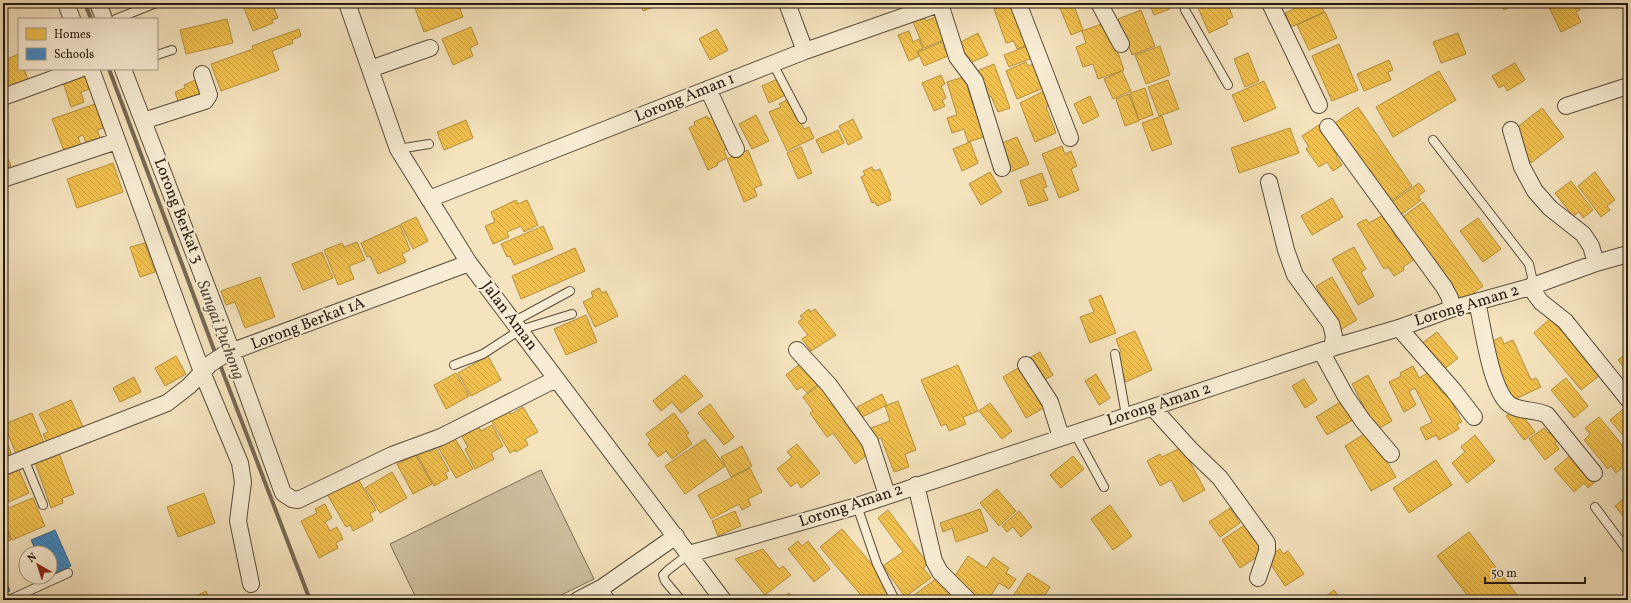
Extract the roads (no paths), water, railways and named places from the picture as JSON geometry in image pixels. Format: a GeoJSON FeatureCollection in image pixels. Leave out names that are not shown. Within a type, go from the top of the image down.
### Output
{"type":"FeatureCollection","features":[{"type":"Feature","properties":{"kind":"street"},"geometry":{"type":"LineString","coordinates":[[66,3],[72,18]]}},
{"type":"Feature","properties":{"kind":"street"},"geometry":{"type":"LineString","coordinates":[[98,3],[104,18]]}},
{"type":"Feature","properties":{"kind":"street","name":"Jalan Aman"},"geometry":{"type":"LineString","coordinates":[[347,3],[398,149],[469,263],[723,600]]}},
{"type":"Feature","properties":{"kind":"street"},"geometry":{"type":"LineString","coordinates":[[787,3],[805,51]]}},
{"type":"Feature","properties":{"kind":"street"},"geometry":{"type":"LineString","coordinates":[[941,3],[957,57],[975,81],[1002,168]]}},
{"type":"Feature","properties":{"kind":"street","name":"Lorong Aman 1"},"geometry":{"type":"LineString","coordinates":[[429,199],[805,51],[941,3]]}},
{"type":"Feature","properties":{"kind":"street"},"geometry":{"type":"LineString","coordinates":[[1018,3],[1070,138]]}},
{"type":"Feature","properties":{"kind":"street"},"geometry":{"type":"LineString","coordinates":[[1099,3],[1121,44]]}},
{"type":"Feature","properties":{"kind":"street"},"geometry":{"type":"LineString","coordinates":[[1270,3],[1319,105]]}},
{"type":"Feature","properties":{"kind":"street"},"geometry":{"type":"LineString","coordinates":[[370,69],[430,48]]}},
{"type":"Feature","properties":{"kind":"street"},"geometry":{"type":"LineString","coordinates":[[3,97],[77,70]]}},
{"type":"Feature","properties":{"kind":"street"},"geometry":{"type":"LineString","coordinates":[[91,70],[117,141],[206,368],[240,462],[243,482],[238,521],[251,584]]}},
{"type":"Feature","properties":{"kind":"street","name":"Lorong Berkat 3"},"geometry":{"type":"LineString","coordinates":[[123,70],[229,353],[284,493],[292,499],[298,500],[392,455],[441,437],[556,379]]}},
{"type":"Feature","properties":{"kind":"street"},"geometry":{"type":"LineString","coordinates":[[143,121],[205,101],[209,95],[202,74]]}},
{"type":"Feature","properties":{"kind":"street"},"geometry":{"type":"LineString","coordinates":[[1566,106],[1628,86]]}},
{"type":"Feature","properties":{"kind":"street"},"geometry":{"type":"LineString","coordinates":[[708,89],[736,149]]}},
{"type":"Feature","properties":{"kind":"street"},"geometry":{"type":"LineString","coordinates":[[1328,128],[1444,287],[1450,298],[1452,309]]}},
{"type":"Feature","properties":{"kind":"street"},"geometry":{"type":"LineString","coordinates":[[1511,130],[1522,167],[1535,191],[1550,208],[1583,234],[1591,246],[1596,263]]}},
{"type":"Feature","properties":{"kind":"street"},"geometry":{"type":"LineString","coordinates":[[3,179],[117,141]]}},
{"type":"Feature","properties":{"kind":"street"},"geometry":{"type":"LineString","coordinates":[[1269,182],[1288,256],[1296,275],[1331,324],[1334,336],[1327,349],[1348,400],[1363,421],[1391,454]]}},
{"type":"Feature","properties":{"kind":"street","name":"Lorong Aman 2"},"geometry":{"type":"LineString","coordinates":[[689,554],[857,506],[916,485],[1126,415],[1153,408],[1327,349],[1399,328],[1452,309],[1530,288],[1596,263],[1628,254]]}},
{"type":"Feature","properties":{"kind":"street","name":"Lorong Berkat 1A"},"geometry":{"type":"LineString","coordinates":[[3,467],[167,403],[189,386],[206,368],[229,353],[469,263]]}},
{"type":"Feature","properties":{"kind":"street"},"geometry":{"type":"LineString","coordinates":[[1530,288],[1541,302],[1565,321],[1628,399]]}},
{"type":"Feature","properties":{"kind":"street"},"geometry":{"type":"LineString","coordinates":[[1477,302],[1483,327],[1486,355],[1503,396],[1509,404],[1520,408],[1539,411],[1547,415],[1594,473]]}},
{"type":"Feature","properties":{"kind":"street"},"geometry":{"type":"LineString","coordinates":[[1399,328],[1474,416]]}},
{"type":"Feature","properties":{"kind":"street"},"geometry":{"type":"LineString","coordinates":[[797,350],[829,385],[870,442],[887,495]]}},
{"type":"Feature","properties":{"kind":"street"},"geometry":{"type":"LineString","coordinates":[[1026,365],[1050,402],[1068,435]]}},
{"type":"Feature","properties":{"kind":"street"},"geometry":{"type":"LineString","coordinates":[[1153,408],[1191,450],[1220,478],[1267,543],[1267,550],[1258,578]]}},
{"type":"Feature","properties":{"kind":"street"},"geometry":{"type":"LineString","coordinates":[[916,485],[934,561],[940,572],[968,600]]}},
{"type":"Feature","properties":{"kind":"street"},"geometry":{"type":"LineString","coordinates":[[578,600],[607,593],[676,536]]}},
{"type":"Feature","properties":{"kind":"lane"},"geometry":{"type":"LineString","coordinates":[[118,18],[156,3]]}},
{"type":"Feature","properties":{"kind":"lane"},"geometry":{"type":"LineString","coordinates":[[1184,3],[1185,10],[1228,85]]}},
{"type":"Feature","properties":{"kind":"lane"},"geometry":{"type":"LineString","coordinates":[[158,55],[172,50]]}},
{"type":"Feature","properties":{"kind":"lane"},"geometry":{"type":"LineString","coordinates":[[773,64],[802,118]]}},
{"type":"Feature","properties":{"kind":"lane"},"geometry":{"type":"LineString","coordinates":[[1433,140],[1529,264],[1532,277],[1530,288]]}},
{"type":"Feature","properties":{"kind":"lane"},"geometry":{"type":"LineString","coordinates":[[398,149],[429,144]]}},
{"type":"Feature","properties":{"kind":"lane"},"geometry":{"type":"LineString","coordinates":[[454,365],[482,354],[516,326],[570,291]]}},
{"type":"Feature","properties":{"kind":"lane"},"geometry":{"type":"LineString","coordinates":[[516,326],[572,314]]}},
{"type":"Feature","properties":{"kind":"lane"},"geometry":{"type":"LineString","coordinates":[[1115,354],[1126,415]]}},
{"type":"Feature","properties":{"kind":"lane"},"geometry":{"type":"LineString","coordinates":[[1068,435],[1104,487]]}},
{"type":"Feature","properties":{"kind":"lane"},"geometry":{"type":"LineString","coordinates":[[24,459],[43,505]]}},
{"type":"Feature","properties":{"kind":"lane"},"geometry":{"type":"LineString","coordinates":[[857,506],[877,564],[895,600]]}},
{"type":"Feature","properties":{"kind":"lane"},"geometry":{"type":"LineString","coordinates":[[1595,507],[1628,551]]}},
{"type":"Feature","properties":{"kind":"lane"},"geometry":{"type":"LineString","coordinates":[[682,600],[664,581],[663,575],[689,554]]}},
{"type":"Feature","properties":{"kind":"lane"},"geometry":{"type":"LineString","coordinates":[[9,600],[68,573]]}},
{"type":"Feature","properties":{"kind":"waterway","name":"Sungai Puchong"},"geometry":{"type":"LineString","coordinates":[[85,3],[91,18]]}},
{"type":"Feature","properties":{"kind":"waterway","name":"Sungai Puchong"},"geometry":{"type":"LineString","coordinates":[[109,70],[216,355]]}},
{"type":"Feature","properties":{"kind":"waterway","name":"Sungai Puchong"},"geometry":{"type":"LineString","coordinates":[[219,362],[310,600]]}}]}
